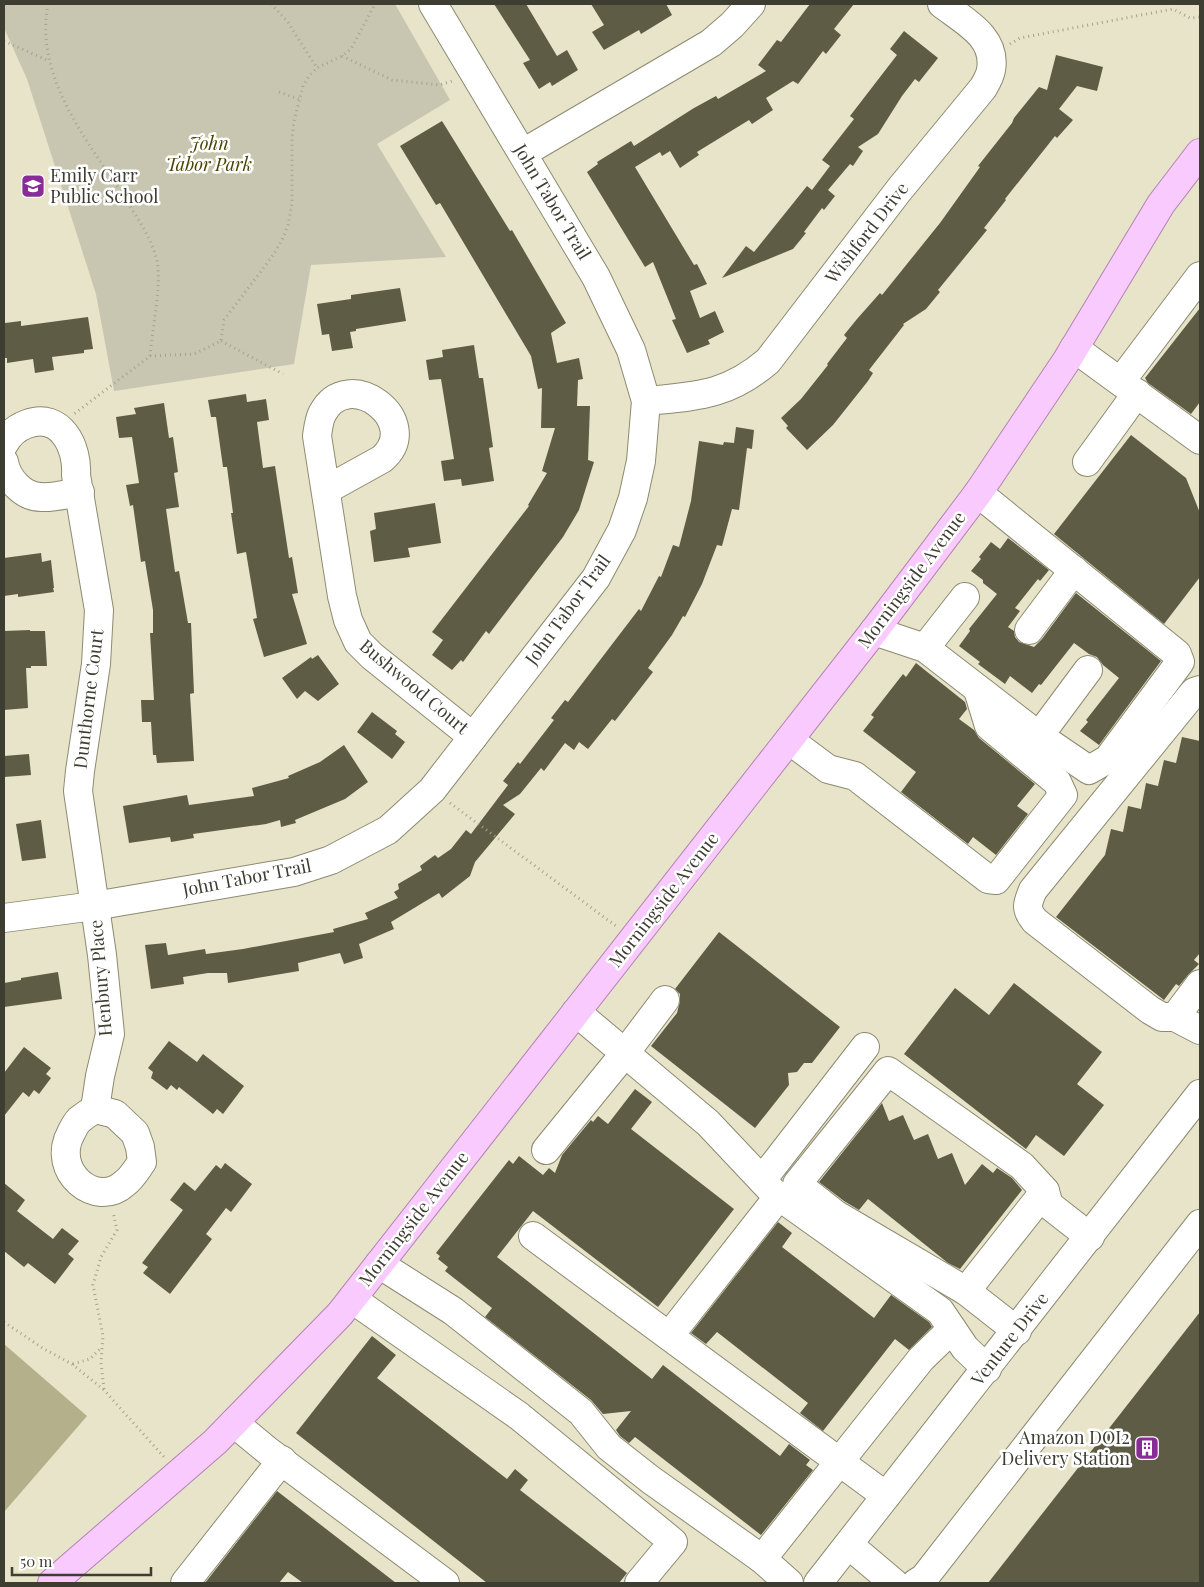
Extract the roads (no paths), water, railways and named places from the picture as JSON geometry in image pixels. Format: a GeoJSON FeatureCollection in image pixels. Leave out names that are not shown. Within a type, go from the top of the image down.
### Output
{"type":"FeatureCollection","features":[{"type":"Feature","properties":{"kind":"main road","name":"Morningside Avenue"},"geometry":{"type":"LineString","coordinates":[[60,1581],[215,1442],[340,1314],[352,1299],[874,632],[978,493],[1074,348],[1161,204],[1200,153]]}},
{"type":"Feature","properties":{"kind":"street","name":"John Tabor Trail"},"geometry":{"type":"LineString","coordinates":[[4,918],[94,906],[294,872],[331,860],[388,830],[432,790],[596,578],[622,530],[633,498],[641,461],[646,401],[631,350],[596,277],[433,4]]}},
{"type":"Feature","properties":{"kind":"street"},"geometry":{"type":"LineString","coordinates":[[523,153],[711,43],[732,25],[751,4]]}},
{"type":"Feature","properties":{"kind":"street","name":"Wishford Drive"},"geometry":{"type":"LineString","coordinates":[[646,401],[712,393],[729,388],[755,372],[768,361],[899,190],[983,88],[991,70],[991,51],[983,35],[942,4]]}},
{"type":"Feature","properties":{"kind":"street"},"geometry":{"type":"LineString","coordinates":[[1087,462],[1129,387],[1200,276]]}},
{"type":"Feature","properties":{"kind":"street"},"geometry":{"type":"LineString","coordinates":[[1074,348],[1200,440]]}},
{"type":"Feature","properties":{"kind":"street","name":"Dunthorne Court"},"geometry":{"type":"LineString","coordinates":[[4,444],[13,432],[31,423],[46,423],[57,427],[67,438],[75,453],[76,475],[99,610],[96,664],[78,792],[94,906]]}},
{"type":"Feature","properties":{"kind":"street"},"geometry":{"type":"LineString","coordinates":[[4,462],[8,475],[15,484],[31,496],[40,498],[80,492]]}},
{"type":"Feature","properties":{"kind":"street","name":"Bushwood Court"},"geometry":{"type":"LineString","coordinates":[[326,490],[342,596],[348,620],[358,642],[473,737]]}},
{"type":"Feature","properties":{"kind":"street"},"geometry":{"type":"LineString","coordinates":[[874,632],[925,648],[1039,736],[1089,770],[1108,759],[1180,662],[1178,654],[978,493]]}},
{"type":"Feature","properties":{"kind":"street"},"geometry":{"type":"LineString","coordinates":[[1029,630],[1074,570]]}},
{"type":"Feature","properties":{"kind":"street"},"geometry":{"type":"LineString","coordinates":[[925,648],[965,597]]}},
{"type":"Feature","properties":{"kind":"street"},"geometry":{"type":"LineString","coordinates":[[1039,736],[1088,670]]}},
{"type":"Feature","properties":{"kind":"street"},"geometry":{"type":"LineString","coordinates":[[789,740],[828,769],[855,776],[988,879],[996,880],[1063,795],[1057,782],[989,726],[978,690]]}},
{"type":"Feature","properties":{"kind":"street"},"geometry":{"type":"LineString","coordinates":[[1200,690],[1194,692],[1033,890],[1028,902],[1028,912],[1034,921],[1150,1010],[1162,1017],[1175,1016],[1200,1030]]}},
{"type":"Feature","properties":{"kind":"street","name":"Henbury Place"},"geometry":{"type":"LineString","coordinates":[[94,906],[104,970],[110,1034],[100,1076],[95,1109]]}},
{"type":"Feature","properties":{"kind":"street"},"geometry":{"type":"LineString","coordinates":[[1175,1016],[1200,984]]}},
{"type":"Feature","properties":{"kind":"street"},"geometry":{"type":"LineString","coordinates":[[546,1150],[625,1054],[666,1000]]}},
{"type":"Feature","properties":{"kind":"street"},"geometry":{"type":"LineString","coordinates":[[576,1012],[708,1123],[770,1188],[940,1312],[965,1348],[987,1368]]}},
{"type":"Feature","properties":{"kind":"street"},"geometry":{"type":"LineString","coordinates":[[669,1336],[865,1048]]}},
{"type":"Feature","properties":{"kind":"street"},"geometry":{"type":"LineString","coordinates":[[1017,1331],[966,1291],[835,1214],[797,1184],[888,1072],[1022,1166],[1045,1191],[1049,1204],[1090,1237]]}},
{"type":"Feature","properties":{"kind":"street","name":"Venture Drive"},"geometry":{"type":"LineString","coordinates":[[818,1583],[1017,1331],[1200,1094]]}},
{"type":"Feature","properties":{"kind":"street"},"geometry":{"type":"LineString","coordinates":[[95,1109],[115,1114],[135,1133],[140,1148],[142,1162],[125,1184],[109,1192],[93,1190],[82,1186],[74,1178],[65,1162],[67,1141],[78,1121],[95,1109]]}},
{"type":"Feature","properties":{"kind":"street"},"geometry":{"type":"LineString","coordinates":[[966,1291],[1045,1191]]}},
{"type":"Feature","properties":{"kind":"street"},"geometry":{"type":"LineString","coordinates":[[916,1583],[924,1578],[1200,1224]]}},
{"type":"Feature","properties":{"kind":"street"},"geometry":{"type":"LineString","coordinates":[[533,1236],[886,1496]]}},
{"type":"Feature","properties":{"kind":"street"},"geometry":{"type":"LineString","coordinates":[[379,1264],[453,1311],[581,1412],[609,1447],[651,1480],[762,1559],[789,1583]]}},
{"type":"Feature","properties":{"kind":"street"},"geometry":{"type":"LineString","coordinates":[[352,1299],[519,1416],[673,1542],[639,1583]]}},
{"type":"Feature","properties":{"kind":"street"},"geometry":{"type":"LineString","coordinates":[[762,1559],[921,1358],[952,1329]]}},
{"type":"Feature","properties":{"kind":"street"},"geometry":{"type":"LineString","coordinates":[[234,1423],[445,1583]]}},
{"type":"Feature","properties":{"kind":"street"},"geometry":{"type":"LineString","coordinates":[[185,1583],[282,1460]]}},
{"type":"Feature","properties":{"kind":"street"},"geometry":{"type":"LineString","coordinates":[[849,1545],[894,1583]]}},
{"type":"Feature","properties":{"kind":"place","name":"Emily Carr Public School"},"geometry":{"type":"Point","coordinates":[33,186]}},
{"type":"Feature","properties":{"kind":"place","name":"Amazon DOI2 Delivery Station"},"geometry":{"type":"Point","coordinates":[1147,1448]}},
{"type":"Feature","properties":{"kind":"park label","name":"John Tabor Park"},"geometry":{"type":"Point","coordinates":[209,154]}}]}
